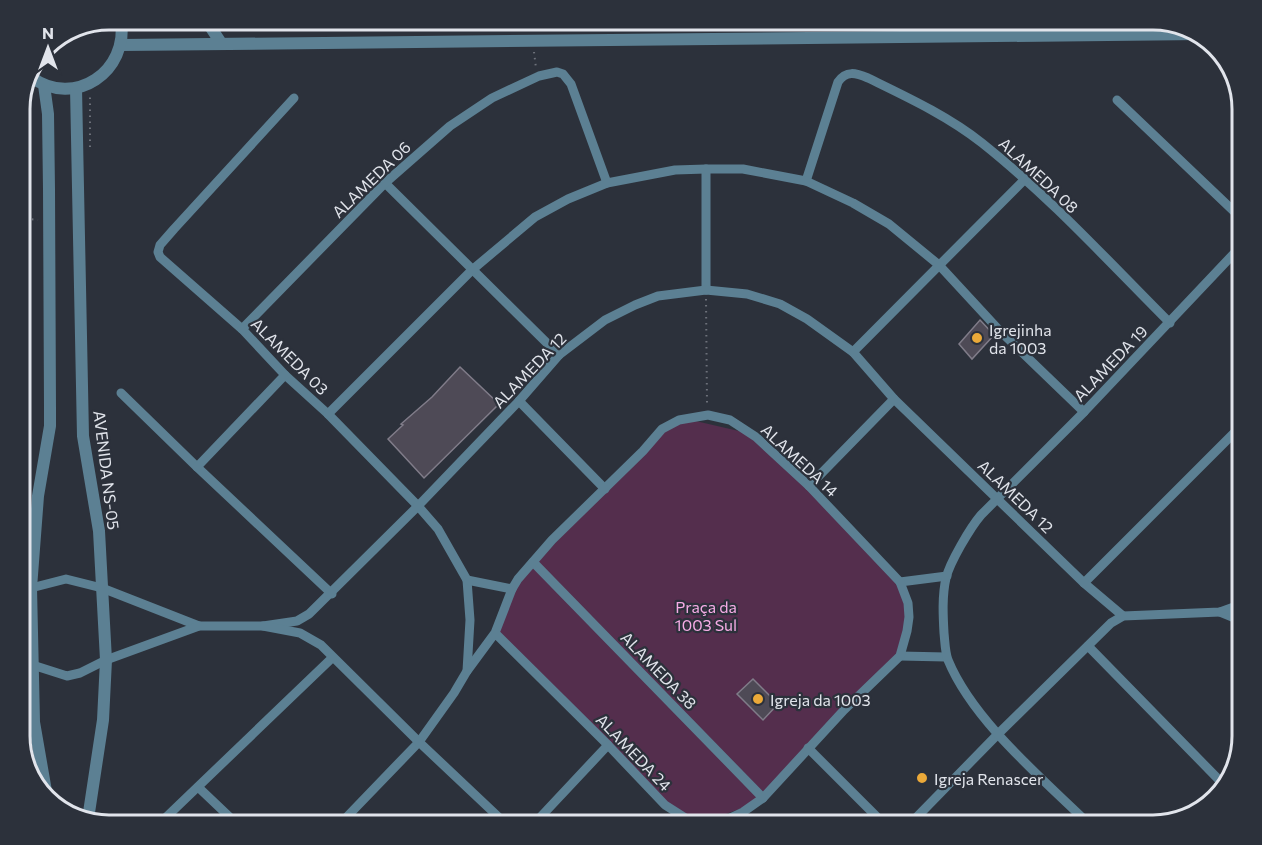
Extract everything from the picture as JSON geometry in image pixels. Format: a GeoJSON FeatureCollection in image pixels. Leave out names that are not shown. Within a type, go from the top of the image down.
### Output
{"type":"FeatureCollection","features":[{"type":"Feature","properties":{"kind":"street"},"geometry":{"type":"LineString","coordinates":[[36,80],[55,88],[76,88],[96,80],[112,65],[121,45],[123,30]]}},
{"type":"Feature","properties":{"kind":"street"},"geometry":{"type":"LineString","coordinates":[[213,30],[221,43]]}},
{"type":"Feature","properties":{"kind":"street"},"geometry":{"type":"LineString","coordinates":[[121,45],[1178,34]]}},
{"type":"Feature","properties":{"kind":"street"},"geometry":{"type":"LineString","coordinates":[[539,76],[557,72],[563,74],[571,84],[607,183]]}},
{"type":"Feature","properties":{"kind":"street","name":"ALAMEDA 08"},"geometry":{"type":"LineString","coordinates":[[806,181],[841,77],[852,73],[868,78],[938,114],[981,142],[1025,179],[1170,323]]}},
{"type":"Feature","properties":{"kind":"street","name":"ALAMEDA 06"},"geometry":{"type":"LineString","coordinates":[[242,329],[385,183],[450,126],[492,98],[539,76]]}},
{"type":"Feature","properties":{"kind":"street"},"geometry":{"type":"LineString","coordinates":[[30,554],[50,426],[48,114],[44,85]]}},
{"type":"Feature","properties":{"kind":"street","name":"AVENIDA NS-05"},"geometry":{"type":"LineString","coordinates":[[76,88],[83,436],[99,531],[106,660],[103,720],[89,812]]}},
{"type":"Feature","properties":{"kind":"street","name":"ALAMEDA 03"},"geometry":{"type":"LineString","coordinates":[[294,98],[174,229],[160,245],[158,252],[242,329],[285,375],[328,414],[418,506],[438,530],[467,580]]}},
{"type":"Feature","properties":{"kind":"street"},"geometry":{"type":"LineString","coordinates":[[1117,100],[1232,209]]}},
{"type":"Feature","properties":{"kind":"street"},"geometry":{"type":"LineString","coordinates":[[706,169],[706,290]]}},
{"type":"Feature","properties":{"kind":"street"},"geometry":{"type":"LineString","coordinates":[[328,414],[472,270],[535,218],[568,199],[607,183],[675,170],[706,169],[743,169],[806,181],[889,224],[939,265],[999,330],[1084,412]]}},
{"type":"Feature","properties":{"kind":"street"},"geometry":{"type":"LineString","coordinates":[[853,352],[1025,179]]}},
{"type":"Feature","properties":{"kind":"street"},"geometry":{"type":"LineString","coordinates":[[385,183],[559,356]]}},
{"type":"Feature","properties":{"kind":"street","name":"ALAMEDA 19"},"geometry":{"type":"LineString","coordinates":[[947,576],[972,526],[1170,323],[1232,256]]}},
{"type":"Feature","properties":{"kind":"street","name":"ALAMEDA 12"},"geometry":{"type":"LineString","coordinates":[[263,626],[303,618],[332,594],[519,401],[559,356],[605,320],[658,296],[706,290],[747,294],[780,304],[807,319],[853,352],[894,399],[1084,583],[1123,616]]}},
{"type":"Feature","properties":{"kind":"street"},"geometry":{"type":"LineString","coordinates":[[196,467],[285,375]]}},
{"type":"Feature","properties":{"kind":"street"},"geometry":{"type":"LineString","coordinates":[[121,393],[196,467],[332,594]]}},
{"type":"Feature","properties":{"kind":"street"},"geometry":{"type":"LineString","coordinates":[[808,486],[894,399]]}},
{"type":"Feature","properties":{"kind":"street"},"geometry":{"type":"LineString","coordinates":[[519,401],[605,489]]}},
{"type":"Feature","properties":{"kind":"street","name":"ALAMEDA 14"},"geometry":{"type":"LineString","coordinates":[[495,633],[512,589],[552,540],[662,429],[679,420],[708,415],[730,420],[756,437],[808,486],[900,582],[908,603],[909,617],[900,656]]}},
{"type":"Feature","properties":{"kind":"street"},"geometry":{"type":"LineString","coordinates":[[1084,583],[1232,435]]}},
{"type":"Feature","properties":{"kind":"street","name":"ALAMEDA 38"},"geometry":{"type":"LineString","coordinates":[[533,562],[763,798]]}},
{"type":"Feature","properties":{"kind":"street"},"geometry":{"type":"LineString","coordinates":[[900,582],[947,576],[944,595],[946,657],[976,709],[1077,815]]}},
{"type":"Feature","properties":{"kind":"street"},"geometry":{"type":"LineString","coordinates":[[30,590],[66,579],[102,588],[199,626]]}},
{"type":"Feature","properties":{"kind":"street"},"geometry":{"type":"LineString","coordinates":[[467,671],[470,620],[467,580],[512,589]]}},
{"type":"Feature","properties":{"kind":"street"},"geometry":{"type":"LineString","coordinates":[[919,815],[1111,623],[1123,616],[1220,612],[1232,608]]}},
{"type":"Feature","properties":{"kind":"street"},"geometry":{"type":"LineString","coordinates":[[1220,612],[1232,617]]}},
{"type":"Feature","properties":{"kind":"street"},"geometry":{"type":"LineString","coordinates":[[32,666],[67,676],[80,673],[106,660],[199,626],[263,626],[300,633],[321,645],[496,815]]}},
{"type":"Feature","properties":{"kind":"street"},"geometry":{"type":"LineString","coordinates":[[349,815],[419,742],[495,633]]}},
{"type":"Feature","properties":{"kind":"street","name":"ALAMEDA 24"},"geometry":{"type":"LineString","coordinates":[[495,633],[608,745],[652,793],[681,815]]}},
{"type":"Feature","properties":{"kind":"street"},"geometry":{"type":"LineString","coordinates":[[30,645],[34,722],[44,781]]}},
{"type":"Feature","properties":{"kind":"street"},"geometry":{"type":"LineString","coordinates":[[1088,646],[1219,780]]}},
{"type":"Feature","properties":{"kind":"street"},"geometry":{"type":"LineString","coordinates":[[900,656],[946,657]]}},
{"type":"Feature","properties":{"kind":"street","name":"ALAMEDA 24"},"geometry":{"type":"LineString","coordinates":[[737,815],[763,798],[808,748],[900,656]]}},
{"type":"Feature","properties":{"kind":"street"},"geometry":{"type":"LineString","coordinates":[[169,815],[332,658]]}},
{"type":"Feature","properties":{"kind":"street"},"geometry":{"type":"LineString","coordinates":[[542,815],[608,745]]}},
{"type":"Feature","properties":{"kind":"street"},"geometry":{"type":"LineString","coordinates":[[808,748],[875,815]]}},
{"type":"Feature","properties":{"kind":"street"},"geometry":{"type":"LineString","coordinates":[[198,787],[227,815]]}},
{"type":"Feature","properties":{"kind":"path"},"geometry":{"type":"LineString","coordinates":[[533,40],[539,76]]}},
{"type":"Feature","properties":{"kind":"path"},"geometry":{"type":"LineString","coordinates":[[90,93],[90,156]]}},
{"type":"Feature","properties":{"kind":"path"},"geometry":{"type":"LineString","coordinates":[[706,290],[708,415]]}},
{"type":"Feature","properties":{"kind":"path"},"geometry":{"type":"LineString","coordinates":[[99,461],[106,494]]}},
{"type":"Feature","properties":{"kind":"green space","name":"Praça da 1003 Sul"},"geometry":{"type":"Polygon","coordinates":[[[687,419],[756,435],[901,583],[909,617],[900,656],[756,803],[723,815],[688,815],[652,793],[495,633],[512,589],[653,439],[687,419]]]}},
{"type":"Feature","properties":{"kind":"building","name":"Igrejinha da 1003"},"geometry":{"type":"Polygon","coordinates":[[[980,320],[994,335],[972,359],[959,344],[980,320]]]}},
{"type":"Feature","properties":{"kind":"building"},"geometry":{"type":"Polygon","coordinates":[[[460,367],[499,404],[424,478],[388,439],[460,367]]]}},
{"type":"Feature","properties":{"kind":"building","name":"Igreja da 1003"},"geometry":{"type":"Polygon","coordinates":[[[753,679],[778,704],[763,720],[737,694],[753,679]]]}},
{"type":"Feature","properties":{"kind":"place","name":"Igrejinha da 1003"},"geometry":{"type":"Point","coordinates":[977,338]}},
{"type":"Feature","properties":{"kind":"place","name":"Igreja da 1003"},"geometry":{"type":"Point","coordinates":[758,699]}},
{"type":"Feature","properties":{"kind":"place","name":"Igreja Renascer"},"geometry":{"type":"Point","coordinates":[922,778]}}]}
